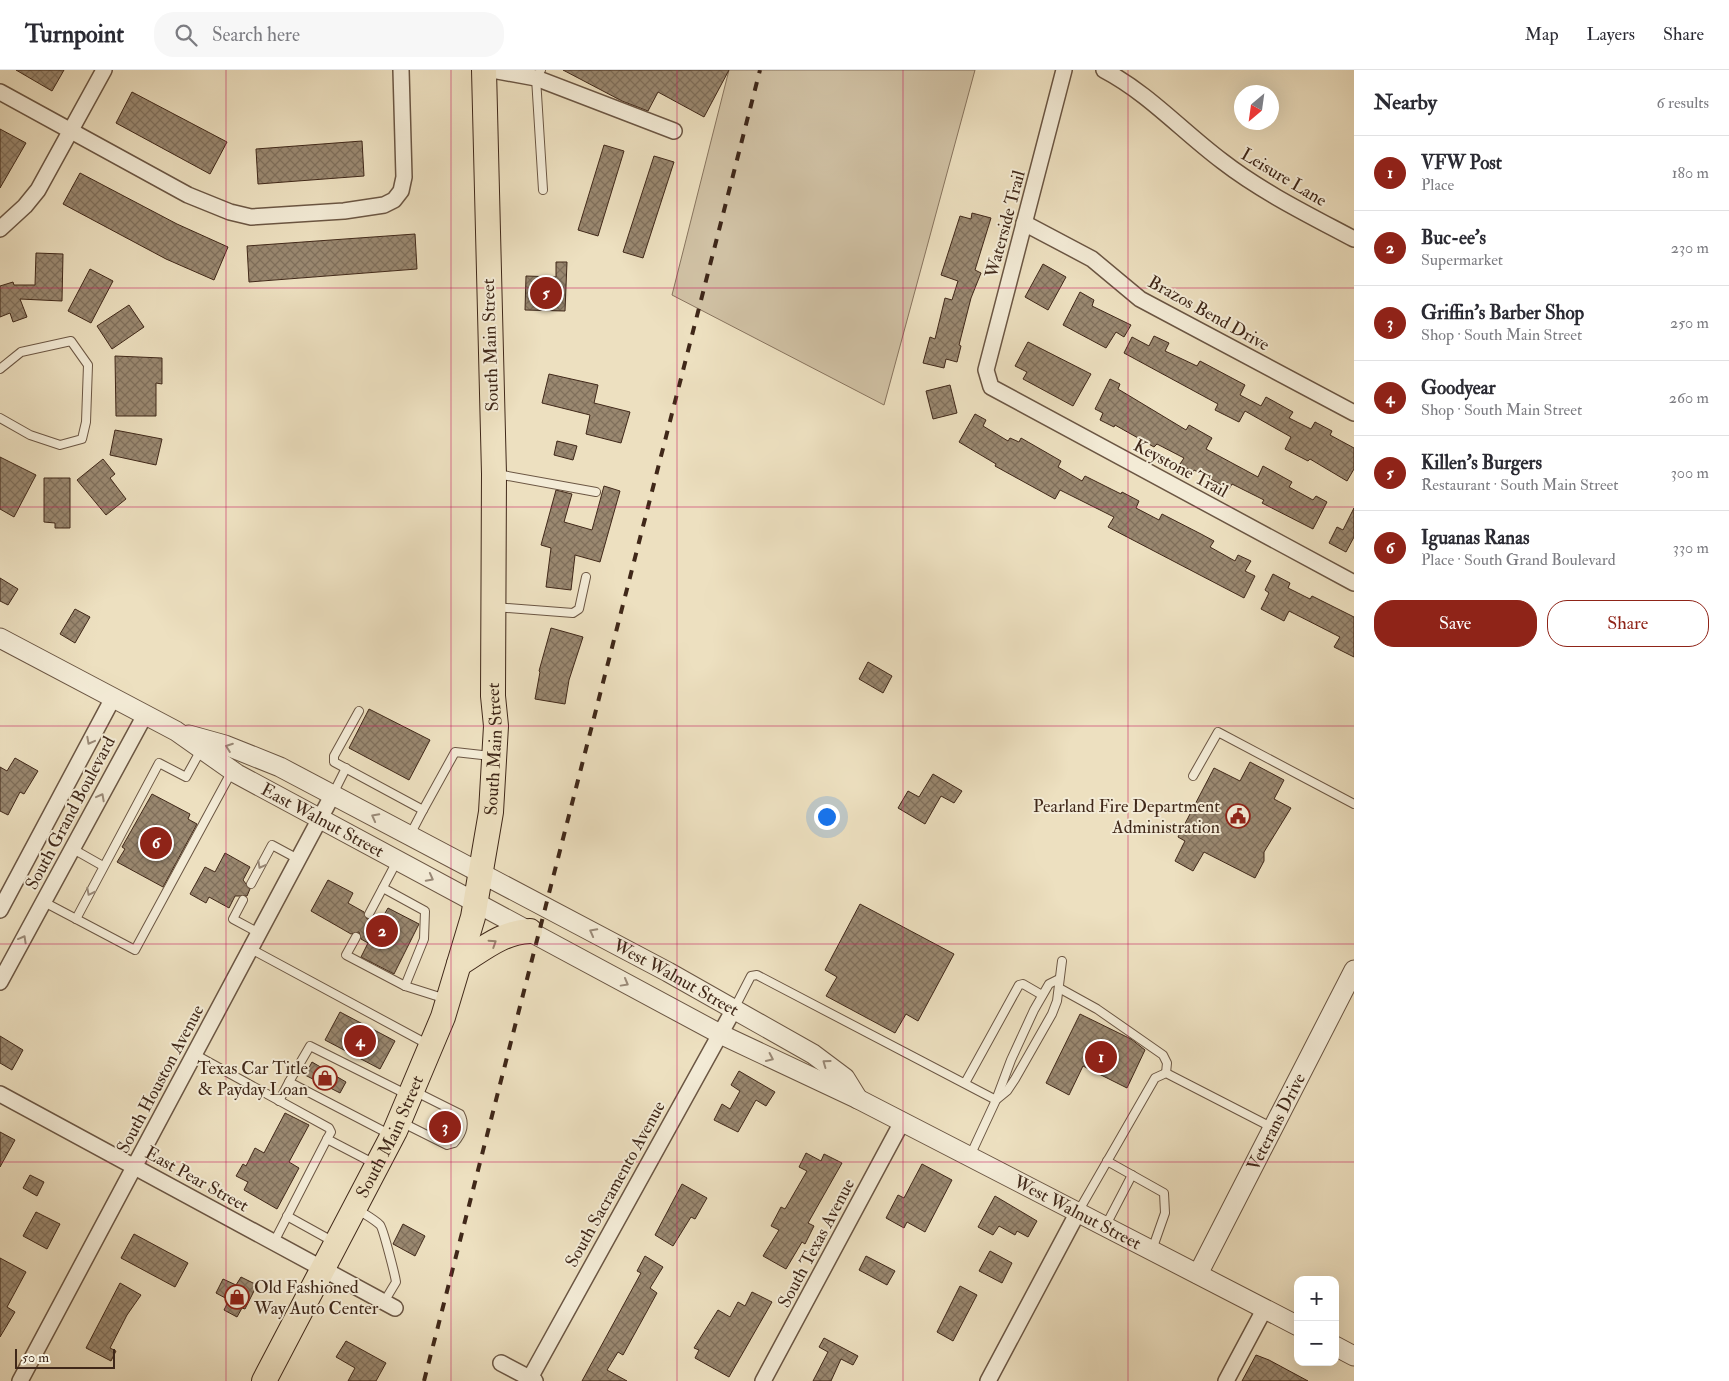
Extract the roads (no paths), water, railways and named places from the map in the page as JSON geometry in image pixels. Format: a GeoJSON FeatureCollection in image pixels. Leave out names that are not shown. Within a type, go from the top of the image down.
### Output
{"type":"FeatureCollection","features":[{"type":"Feature","properties":{"kind":"main road","name":"South Main Street"},"geometry":{"type":"LineString","coordinates":[[264,1381],[378,1166],[396,1129],[431,1046],[449,1000],[473,917],[491,812],[494,756],[494,474],[484,70]]}},
{"type":"Feature","properties":{"kind":"main road"},"geometry":{"type":"LineString","coordinates":[[459,964],[499,938],[518,932],[530,931]]}},
{"type":"Feature","properties":{"kind":"street"},"geometry":{"type":"LineString","coordinates":[[0,229],[18,213],[38,190],[104,70]]}},
{"type":"Feature","properties":{"kind":"street"},"geometry":{"type":"LineString","coordinates":[[0,92],[71,129],[188,195],[230,212],[251,217],[344,211],[384,205],[394,200],[401,191],[404,177],[402,70]]}},
{"type":"Feature","properties":{"kind":"street"},"geometry":{"type":"LineString","coordinates":[[492,70],[539,74],[674,131]]}},
{"type":"Feature","properties":{"kind":"street","name":"Waterside Trail"},"geometry":{"type":"LineString","coordinates":[[991,387],[986,370],[1064,70]]}},
{"type":"Feature","properties":{"kind":"street","name":"Leisure Lane"},"geometry":{"type":"LineString","coordinates":[[1104,70],[1131,86],[1222,162],[1276,197],[1354,239]]}},
{"type":"Feature","properties":{"kind":"street","name":"Brazos Bend Drive"},"geometry":{"type":"LineString","coordinates":[[1024,223],[1092,260],[1140,299],[1354,413]]}},
{"type":"Feature","properties":{"kind":"street","name":"Keystone Trail"},"geometry":{"type":"LineString","coordinates":[[991,387],[1354,583]]}},
{"type":"Feature","properties":{"kind":"street","name":"East Walnut Street"},"geometry":{"type":"LineString","coordinates":[[0,638],[204,744],[280,767],[480,872]]}},
{"type":"Feature","properties":{"kind":"street","name":"South Grand Boulevard"},"geometry":{"type":"LineString","coordinates":[[0,910],[113,698]]}},
{"type":"Feature","properties":{"kind":"street","name":"South Grand Boulevard"},"geometry":{"type":"LineString","coordinates":[[0,982],[145,715]]}},
{"type":"Feature","properties":{"kind":"street","name":"East Walnut Street"},"geometry":{"type":"LineString","coordinates":[[204,744],[232,771],[475,902]]}},
{"type":"Feature","properties":{"kind":"street","name":"South Houston Avenue"},"geometry":{"type":"LineString","coordinates":[[26,1379],[194,1054],[332,794]]}},
{"type":"Feature","properties":{"kind":"street","name":"West Walnut Street"},"geometry":{"type":"LineString","coordinates":[[480,872],[734,1009],[826,1063],[845,1078],[858,1098]]}},
{"type":"Feature","properties":{"kind":"street","name":"West Walnut Street"},"geometry":{"type":"LineString","coordinates":[[475,902],[720,1034],[858,1098],[1294,1324]]}},
{"type":"Feature","properties":{"kind":"street","name":"Veterans Drive"},"geometry":{"type":"LineString","coordinates":[[1198,1274],[1354,970]]}},
{"type":"Feature","properties":{"kind":"street","name":"South Sacramento Avenue"},"geometry":{"type":"LineString","coordinates":[[533,1380],[734,1009]]}},
{"type":"Feature","properties":{"kind":"street","name":"East Pear Street"},"geometry":{"type":"LineString","coordinates":[[0,1094],[389,1305]]}},
{"type":"Feature","properties":{"kind":"street","name":"South Texas Avenue"},"geometry":{"type":"LineString","coordinates":[[763,1381],[902,1122]]}},
{"type":"Feature","properties":{"kind":"street"},"geometry":{"type":"LineString","coordinates":[[988,1381],[1078,1212]]}},
{"type":"Feature","properties":{"kind":"street"},"geometry":{"type":"LineString","coordinates":[[1226,1381],[1265,1308]]}},
{"type":"Feature","properties":{"kind":"street"},"geometry":{"type":"LineString","coordinates":[[1339,1348],[1354,1356]]}},
{"type":"Feature","properties":{"kind":"street"},"geometry":{"type":"LineString","coordinates":[[501,1363],[533,1380]]}},
{"type":"Feature","properties":{"kind":"lane"},"geometry":{"type":"LineString","coordinates":[[539,74],[543,190]]}},
{"type":"Feature","properties":{"kind":"lane"},"geometry":{"type":"LineString","coordinates":[[0,369],[21,352],[71,341],[88,365],[86,422],[82,439],[60,445],[30,435],[0,418]]}},
{"type":"Feature","properties":{"kind":"lane"},"geometry":{"type":"LineString","coordinates":[[494,474],[596,492]]}},
{"type":"Feature","properties":{"kind":"lane"},"geometry":{"type":"LineString","coordinates":[[493,607],[573,614],[579,609],[586,577]]}},
{"type":"Feature","properties":{"kind":"lane"},"geometry":{"type":"LineString","coordinates":[[359,711],[334,756],[334,762],[423,810]]}},
{"type":"Feature","properties":{"kind":"lane"},"geometry":{"type":"LineString","coordinates":[[1193,776],[1218,732],[1354,804]]}},
{"type":"Feature","properties":{"kind":"lane"},"geometry":{"type":"LineString","coordinates":[[76,919],[159,763],[186,777],[204,744]]}},
{"type":"Feature","properties":{"kind":"lane"},"geometry":{"type":"LineString","coordinates":[[410,835],[455,752],[494,756]]}},
{"type":"Feature","properties":{"kind":"lane"},"geometry":{"type":"LineString","coordinates":[[332,794],[346,768]]}},
{"type":"Feature","properties":{"kind":"lane"},"geometry":{"type":"LineString","coordinates":[[44,902],[135,950],[232,771]]}},
{"type":"Feature","properties":{"kind":"lane"},"geometry":{"type":"LineString","coordinates":[[251,884],[272,845],[298,859]]}},
{"type":"Feature","properties":{"kind":"lane"},"geometry":{"type":"LineString","coordinates":[[73,849],[103,866]]}},
{"type":"Feature","properties":{"kind":"lane"},"geometry":{"type":"LineString","coordinates":[[368,914],[397,860]]}},
{"type":"Feature","properties":{"kind":"lane"},"geometry":{"type":"LineString","coordinates":[[383,888],[425,911],[424,939],[405,986]]}},
{"type":"Feature","properties":{"kind":"lane"},"geometry":{"type":"LineString","coordinates":[[243,900],[233,919],[259,933]]}},
{"type":"Feature","properties":{"kind":"lane"},"geometry":{"type":"LineString","coordinates":[[356,937],[346,955],[405,986],[449,1000]]}},
{"type":"Feature","properties":{"kind":"lane"},"geometry":{"type":"LineString","coordinates":[[251,949],[431,1046]]}},
{"type":"Feature","properties":{"kind":"lane"},"geometry":{"type":"LineString","coordinates":[[996,1100],[1007,1091],[1052,1014],[1062,961]]}},
{"type":"Feature","properties":{"kind":"lane"},"geometry":{"type":"LineString","coordinates":[[734,1009],[750,976],[757,975],[996,1100]]}},
{"type":"Feature","properties":{"kind":"lane"},"geometry":{"type":"LineString","coordinates":[[970,1156],[996,1100],[1010,1060],[1049,984],[1059,983],[1164,1055],[1167,1062],[1166,1073]]}},
{"type":"Feature","properties":{"kind":"lane"},"geometry":{"type":"LineString","coordinates":[[964,1083],[1019,985],[1023,984],[1042,995]]}},
{"type":"Feature","properties":{"kind":"lane"},"geometry":{"type":"LineString","coordinates":[[279,1101],[289,1082],[310,1046],[460,1114],[464,1126],[454,1143],[447,1145],[396,1129],[289,1082]]}},
{"type":"Feature","properties":{"kind":"lane"},"geometry":{"type":"LineString","coordinates":[[194,1054],[329,1128],[331,1132],[274,1242]]}},
{"type":"Feature","properties":{"kind":"lane"},"geometry":{"type":"LineString","coordinates":[[1166,1073],[1273,1128]]}},
{"type":"Feature","properties":{"kind":"lane"},"geometry":{"type":"LineString","coordinates":[[1078,1212],[1155,1078],[1166,1073]]}},
{"type":"Feature","properties":{"kind":"lane"},"geometry":{"type":"LineString","coordinates":[[327,1140],[378,1166]]}},
{"type":"Feature","properties":{"kind":"lane"},"geometry":{"type":"LineString","coordinates":[[1107,1162],[1164,1192],[1165,1213],[1152,1250]]}},
{"type":"Feature","properties":{"kind":"lane"},"geometry":{"type":"LineString","coordinates":[[1106,1225],[1132,1175]]}},
{"type":"Feature","properties":{"kind":"lane"},"geometry":{"type":"LineString","coordinates":[[355,1207],[381,1226],[384,1233],[396,1282],[389,1305]]}},
{"type":"Feature","properties":{"kind":"lane"},"geometry":{"type":"LineString","coordinates":[[287,1216],[336,1244]]}},
{"type":"Feature","properties":{"kind":"railway"},"geometry":{"type":"LineString","coordinates":[[424,1381],[760,70]]}},
{"type":"Feature","properties":{"kind":"place","name":"Killen’s Burgers"},"geometry":{"type":"Point","coordinates":[546,293]}},
{"type":"Feature","properties":{"kind":"place","name":"Pearland Fire Department Administration"},"geometry":{"type":"Point","coordinates":[1238,816]}},
{"type":"Feature","properties":{"kind":"place","name":"Iguanas Ranas"},"geometry":{"type":"Point","coordinates":[156,843]}},
{"type":"Feature","properties":{"kind":"place","name":"Buc-ee's"},"geometry":{"type":"Point","coordinates":[382,931]}},
{"type":"Feature","properties":{"kind":"place","name":"Goodyear"},"geometry":{"type":"Point","coordinates":[360,1041]}},
{"type":"Feature","properties":{"kind":"place","name":"VFW Post"},"geometry":{"type":"Point","coordinates":[1101,1057]}},
{"type":"Feature","properties":{"kind":"place","name":"Texas Car Title & Payday Loan"},"geometry":{"type":"Point","coordinates":[325,1078]}},
{"type":"Feature","properties":{"kind":"place","name":"Griffin's Barber Shop"},"geometry":{"type":"Point","coordinates":[445,1127]}},
{"type":"Feature","properties":{"kind":"place","name":"Old Fashioned Way Auto Center"},"geometry":{"type":"Point","coordinates":[237,1297]}}]}
